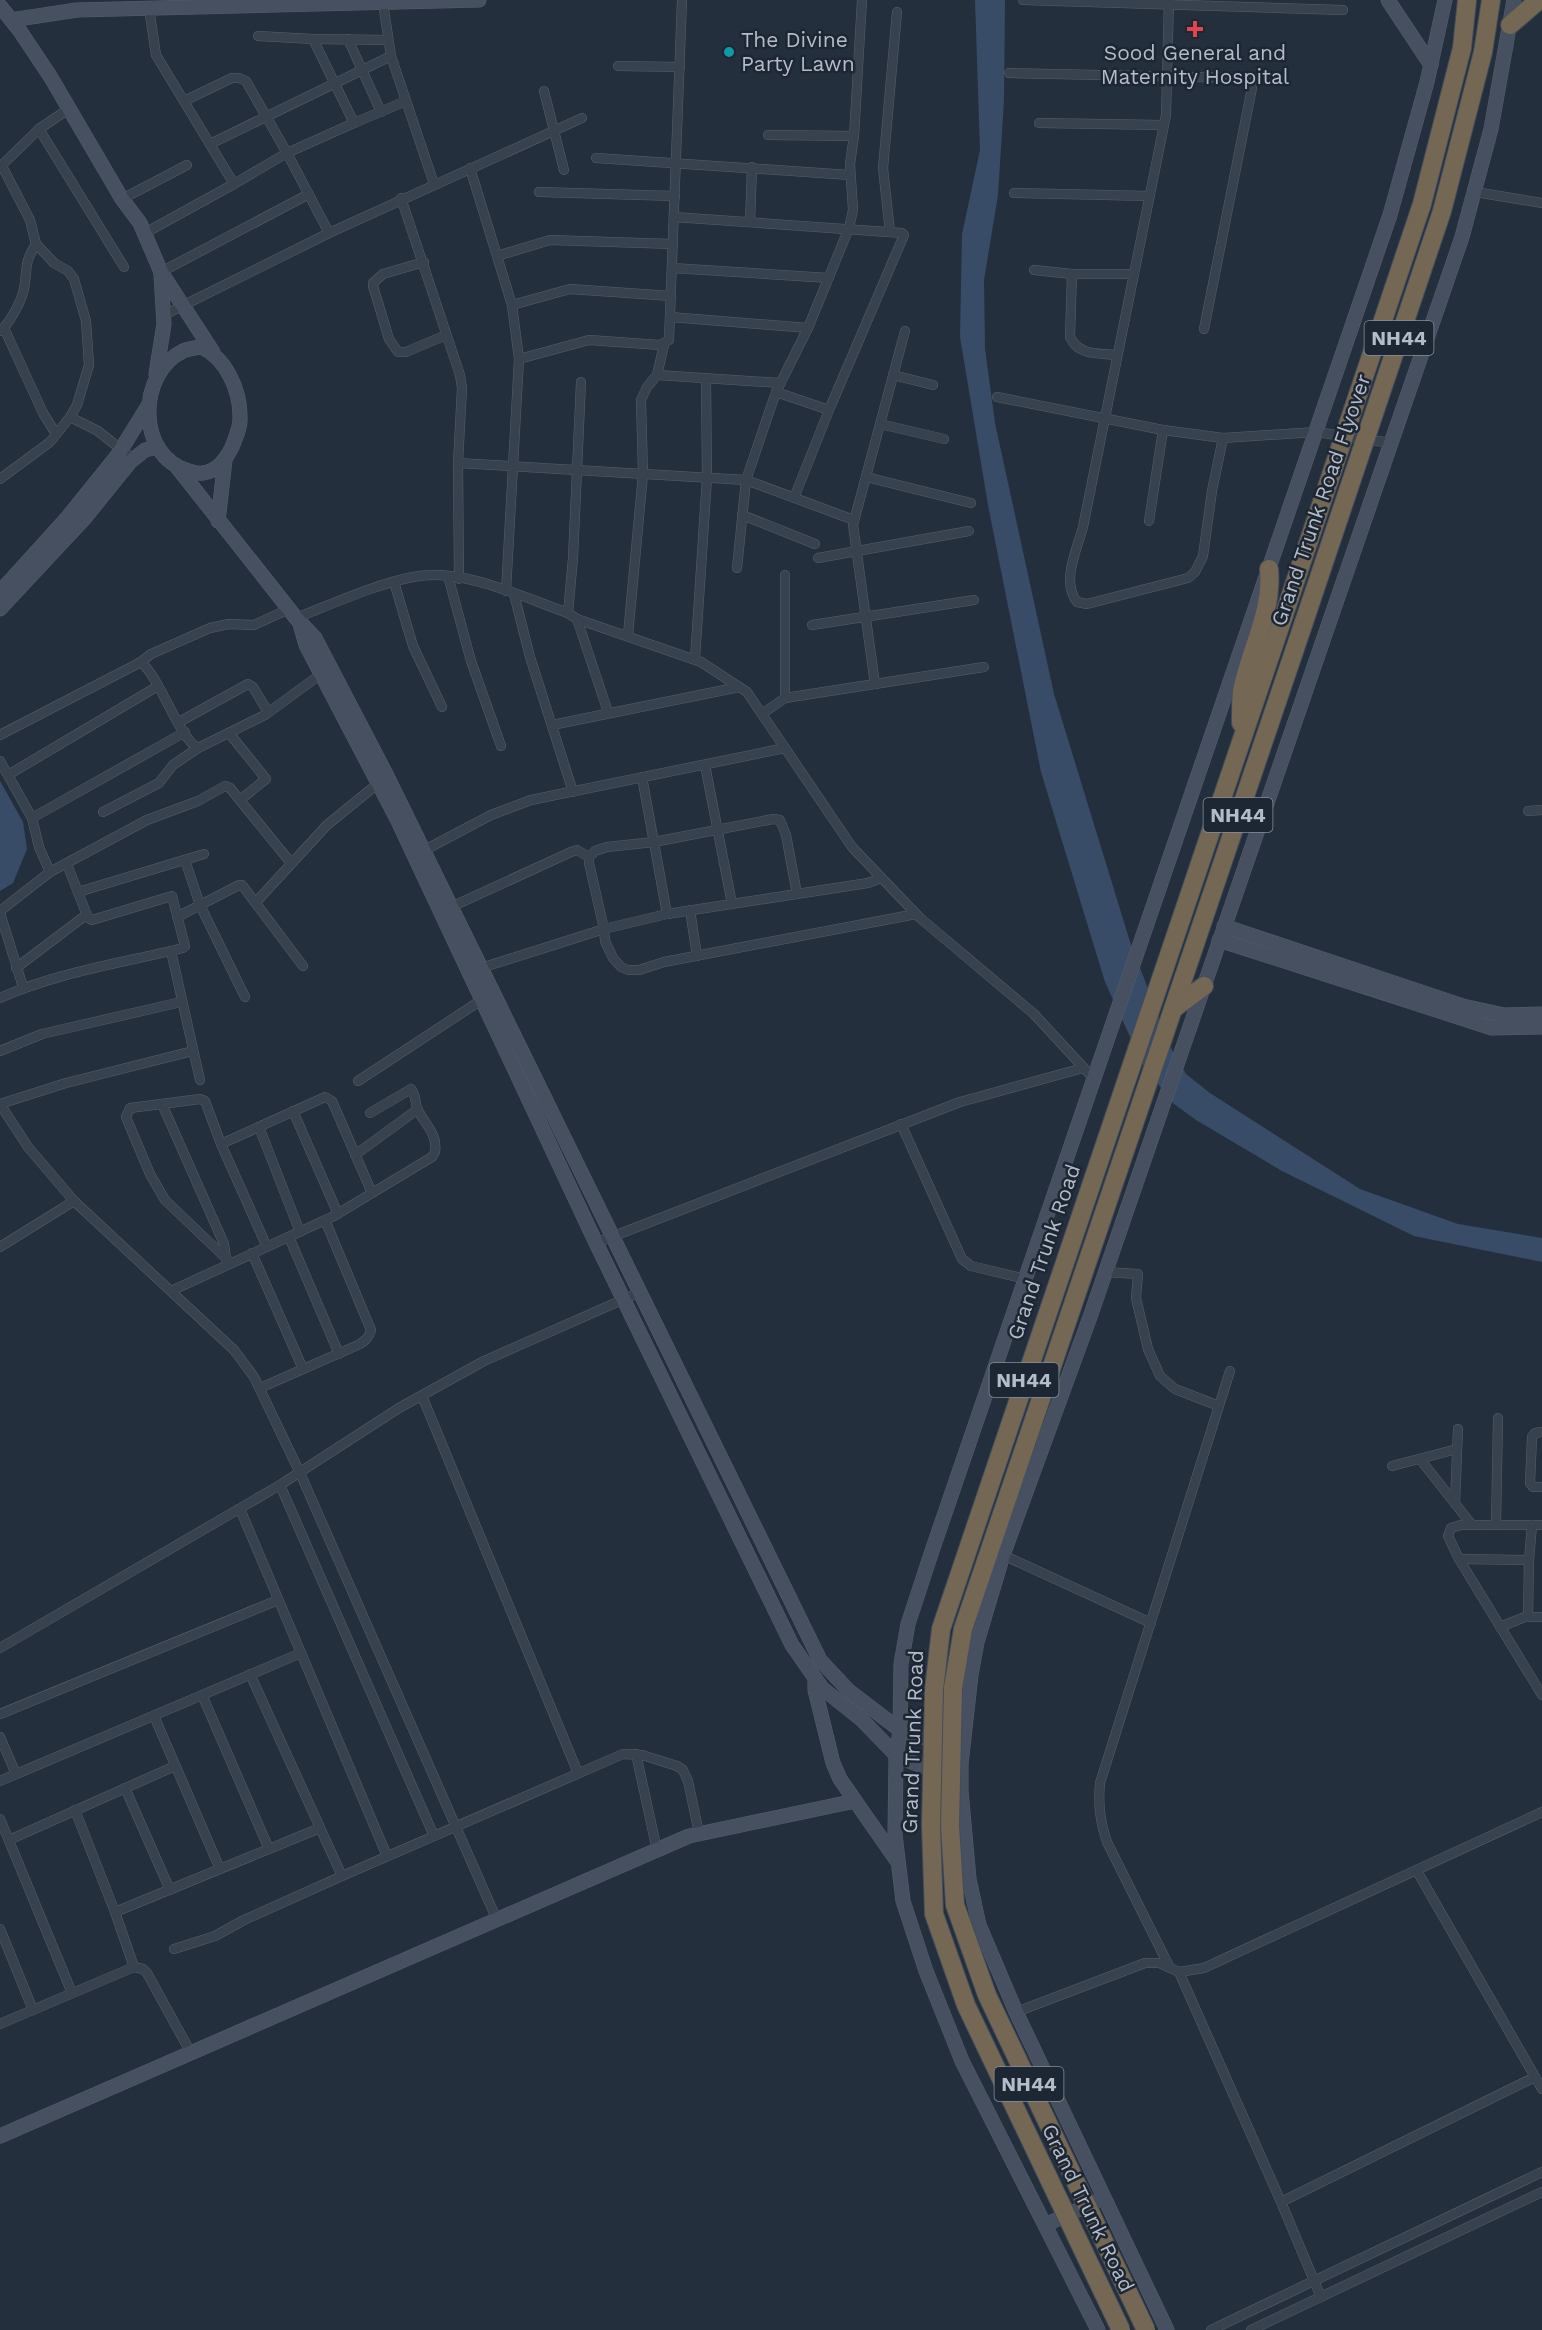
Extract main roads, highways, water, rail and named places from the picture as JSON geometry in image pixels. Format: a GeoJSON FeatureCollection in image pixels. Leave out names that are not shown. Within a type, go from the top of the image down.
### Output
{"type":"FeatureCollection","features":[{"type":"Feature","properties":{"kind":"highway","name":"Grand Trunk Road Flyover"},"geometry":{"type":"LineString","coordinates":[[1240,743],[1422,204],[1462,48],[1467,0]]}},
{"type":"Feature","properties":{"kind":"highway","name":"Grand Trunk Road Flyover"},"geometry":{"type":"LineString","coordinates":[[1173,1009],[1442,211],[1483,52],[1491,0]]}},
{"type":"Feature","properties":{"kind":"highway"},"geometry":{"type":"LineString","coordinates":[[1510,25],[1539,0]]}},
{"type":"Feature","properties":{"kind":"highway"},"geometry":{"type":"LineString","coordinates":[[1240,743],[1242,693],[1268,600],[1269,569]]}},
{"type":"Feature","properties":{"kind":"highway","name":"Grand Trunk Road"},"geometry":{"type":"LineString","coordinates":[[1121,2330],[966,2005],[934,1914],[931,1826],[934,1690],[941,1629],[1240,743]]}},
{"type":"Feature","properties":{"kind":"highway"},"geometry":{"type":"LineString","coordinates":[[1173,1009],[1204,986]]}},
{"type":"Feature","properties":{"kind":"highway","name":"Grand Trunk Road"},"geometry":{"type":"LineString","coordinates":[[1146,2330],[987,1995],[955,1905],[950,1826],[953,1688],[963,1629],[1173,1009]]}},
{"type":"Feature","properties":{"kind":"water"},"geometry":{"type":"Polygon","coordinates":[[[975,0],[1005,0],[1004,100],[998,195],[984,280],[985,349],[995,423],[1054,694],[1131,945],[1172,1050],[1186,1074],[1210,1093],[1360,1189],[1458,1224],[1542,1238],[1542,1262],[1414,1236],[1282,1171],[1196,1120],[1174,1104],[1143,1065],[1105,982],[1041,772],[988,505],[960,337],[962,234],[980,150],[975,0]]]}},
{"type":"Feature","properties":{"kind":"water"},"geometry":{"type":"Polygon","coordinates":[[[0,781],[23,822],[27,849],[13,883],[0,891],[0,781]]]}},
{"type":"Feature","properties":{"kind":"place","name":"Sood General and Maternity Hospital"},"geometry":{"type":"Point","coordinates":[1195,29]}},
{"type":"Feature","properties":{"kind":"place","name":"The Divine Party Lawn"},"geometry":{"type":"Point","coordinates":[729,52]}}]}
